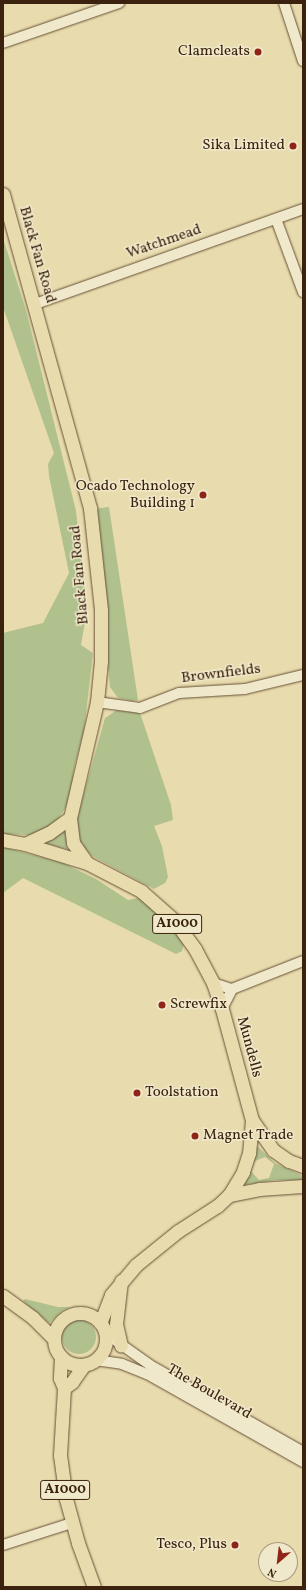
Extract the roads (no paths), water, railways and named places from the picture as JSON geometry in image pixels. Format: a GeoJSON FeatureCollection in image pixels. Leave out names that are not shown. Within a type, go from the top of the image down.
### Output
{"type":"FeatureCollection","features":[{"type":"Feature","properties":{"kind":"main road","name":"Black Fan Road"},"geometry":{"type":"LineString","coordinates":[[3,194],[35,304],[90,508],[101,610],[97,702],[70,818],[73,843],[87,863]]}},
{"type":"Feature","properties":{"kind":"main road"},"geometry":{"type":"LineString","coordinates":[[25,844],[49,834],[70,818]]}},
{"type":"Feature","properties":{"kind":"main road","name":"Mundells"},"geometry":{"type":"LineString","coordinates":[[3,840],[25,844],[87,863],[141,892],[164,910],[191,943],[213,983],[222,1009],[252,1120],[248,1158],[243,1172],[229,1195],[216,1206],[156,1248],[121,1281],[111,1295],[102,1328]]}},
{"type":"Feature","properties":{"kind":"main road","name":"A1000"},"geometry":{"type":"LineString","coordinates":[[252,1120],[273,1150],[289,1161],[303,1166]]}},
{"type":"Feature","properties":{"kind":"main road","name":"A1000"},"geometry":{"type":"LineString","coordinates":[[229,1195],[259,1189],[303,1186]]}},
{"type":"Feature","properties":{"kind":"main road"},"geometry":{"type":"LineString","coordinates":[[121,1281],[116,1324],[121,1345]]}},
{"type":"Feature","properties":{"kind":"main road","name":"A1000"},"geometry":{"type":"LineString","coordinates":[[3,1296],[33,1318],[54,1339],[56,1352],[61,1357],[60,1378],[64,1388],[60,1455],[72,1523],[94,1587]]}},
{"type":"Feature","properties":{"kind":"main road"},"geometry":{"type":"LineString","coordinates":[[54,1339],[55,1328],[70,1314],[85,1313],[102,1328]]}},
{"type":"Feature","properties":{"kind":"main road","name":"A1000"},"geometry":{"type":"LineString","coordinates":[[64,1388],[72,1382],[89,1362],[104,1349],[102,1328]]}},
{"type":"Feature","properties":{"kind":"main road"},"geometry":{"type":"LineString","coordinates":[[61,1357],[74,1364],[89,1362]]}},
{"type":"Feature","properties":{"kind":"street"},"geometry":{"type":"LineString","coordinates":[[3,43],[119,3]]}},
{"type":"Feature","properties":{"kind":"street"},"geometry":{"type":"LineString","coordinates":[[284,3],[303,61]]}},
{"type":"Feature","properties":{"kind":"street","name":"Watchmead"},"geometry":{"type":"LineString","coordinates":[[35,304],[303,209]]}},
{"type":"Feature","properties":{"kind":"street"},"geometry":{"type":"LineString","coordinates":[[276,219],[303,292]]}},
{"type":"Feature","properties":{"kind":"street","name":"Brownfields"},"geometry":{"type":"LineString","coordinates":[[97,702],[140,708],[179,693],[245,689],[303,675]]}},
{"type":"Feature","properties":{"kind":"street"},"geometry":{"type":"LineString","coordinates":[[213,983],[232,989],[303,961]]}},
{"type":"Feature","properties":{"kind":"street"},"geometry":{"type":"LineString","coordinates":[[222,1009],[232,989]]}},
{"type":"Feature","properties":{"kind":"street","name":"The Boulevard"},"geometry":{"type":"LineString","coordinates":[[102,1328],[121,1345],[150,1365],[303,1452]]}},
{"type":"Feature","properties":{"kind":"street","name":"The Boulevard"},"geometry":{"type":"LineString","coordinates":[[89,1362],[122,1364],[147,1374],[303,1462]]}},
{"type":"Feature","properties":{"kind":"street"},"geometry":{"type":"LineString","coordinates":[[3,1545],[72,1523]]}},
{"type":"Feature","properties":{"kind":"place","name":"Clamcleats"},"geometry":{"type":"Point","coordinates":[258,52]}},
{"type":"Feature","properties":{"kind":"place","name":"Sika Limited"},"geometry":{"type":"Point","coordinates":[293,146]}},
{"type":"Feature","properties":{"kind":"place","name":"Ocado Technology Building 1"},"geometry":{"type":"Point","coordinates":[203,495]}},
{"type":"Feature","properties":{"kind":"place","name":"Screwfix"},"geometry":{"type":"Point","coordinates":[162,1005]}},
{"type":"Feature","properties":{"kind":"place","name":"Toolstation"},"geometry":{"type":"Point","coordinates":[137,1093]}},
{"type":"Feature","properties":{"kind":"place","name":"Magnet Trade"},"geometry":{"type":"Point","coordinates":[195,1136]}},
{"type":"Feature","properties":{"kind":"place","name":"Tesco, Plus"},"geometry":{"type":"Point","coordinates":[235,1545]}}]}
